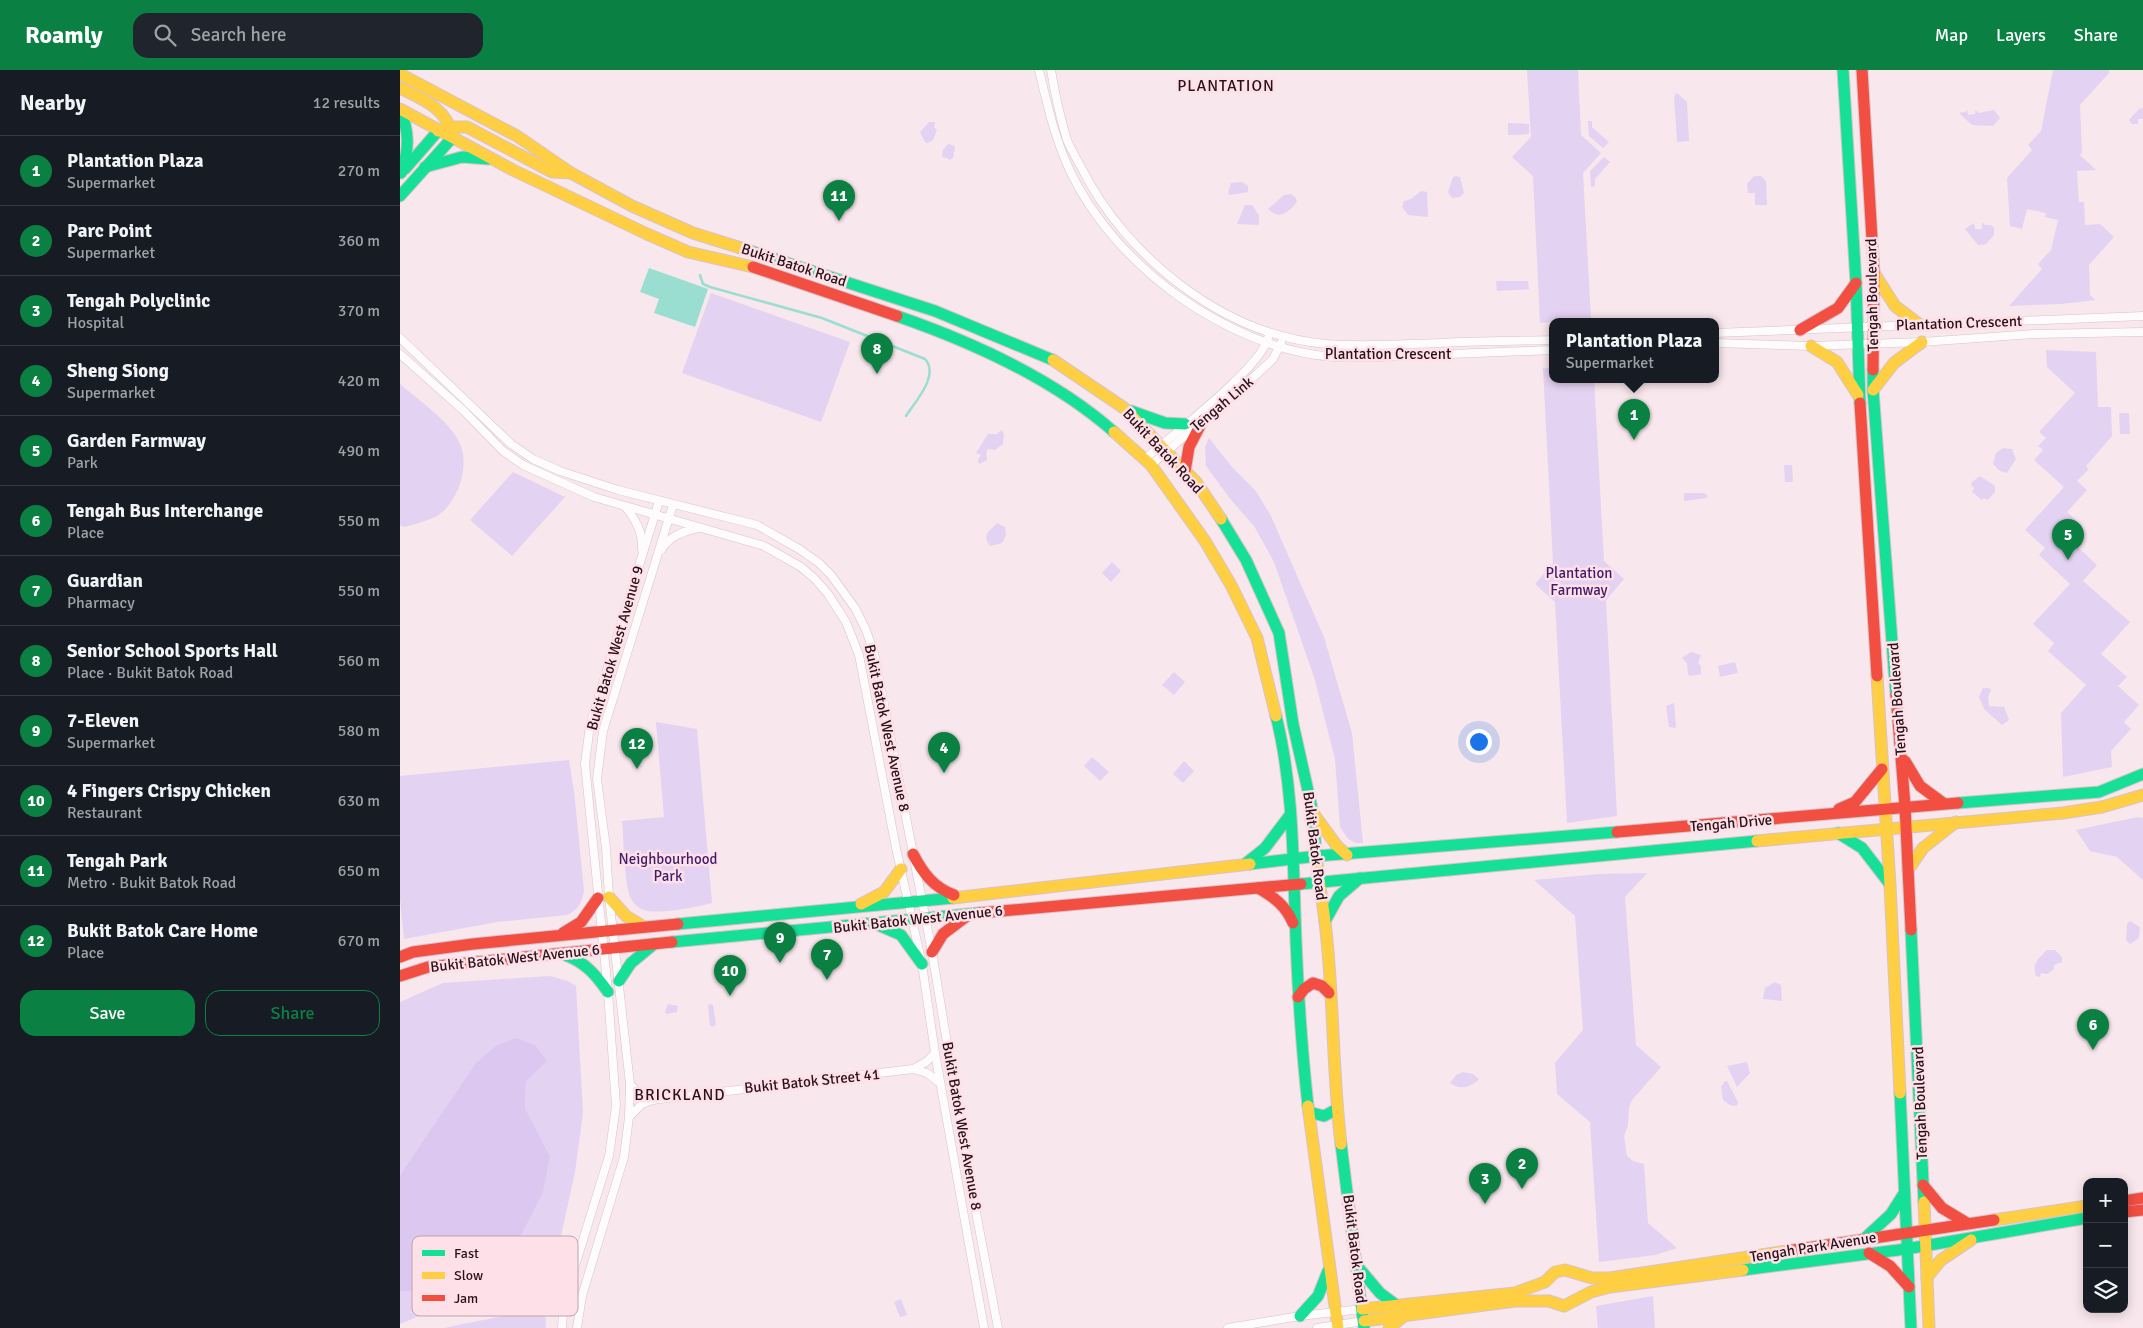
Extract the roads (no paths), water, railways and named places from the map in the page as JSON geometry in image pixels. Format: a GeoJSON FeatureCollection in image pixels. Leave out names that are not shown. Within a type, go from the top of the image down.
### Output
{"type":"FeatureCollection","features":[{"type":"Feature","properties":{"kind":"main road","name":"Tengah Boulevard"},"geometry":{"type":"LineString","coordinates":[[1843,70],[1856,283],[1860,399],[1882,769],[1886,808],[1903,1194],[1911,1328]]}},
{"type":"Feature","properties":{"kind":"main road","name":"Tengah Boulevard"},"geometry":{"type":"LineString","coordinates":[[1862,70],[1874,273],[1873,390],[1905,806],[1919,1070],[1929,1328]]}},
{"type":"Feature","properties":{"kind":"main road","name":"Bukit Batok Road"},"geometry":{"type":"LineString","coordinates":[[400,74],[517,136],[571,173],[632,206],[693,233],[935,311],[1060,363],[1124,408],[1186,471],[1225,524],[1246,560],[1280,633],[1293,724],[1313,813],[1316,856],[1325,921],[1337,1109],[1364,1325]]}},
{"type":"Feature","properties":{"kind":"main road"},"geometry":{"type":"LineString","coordinates":[[400,88],[436,107],[447,119],[451,133]]}},
{"type":"Feature","properties":{"kind":"main road"},"geometry":{"type":"LineString","coordinates":[[400,110],[438,131],[451,133],[467,127],[552,172],[571,173]]}},
{"type":"Feature","properties":{"kind":"main road"},"geometry":{"type":"LineString","coordinates":[[400,110],[406,121],[409,133],[406,162],[400,174]]}},
{"type":"Feature","properties":{"kind":"main road"},"geometry":{"type":"LineString","coordinates":[[400,174],[438,131]]}},
{"type":"Feature","properties":{"kind":"main road"},"geometry":{"type":"LineString","coordinates":[[400,196],[451,133]]}},
{"type":"Feature","properties":{"kind":"main road","name":"Bukit Batok Road"},"geometry":{"type":"LineString","coordinates":[[451,133],[496,160],[567,197],[688,252],[759,269],[928,327],[1015,366],[1090,412],[1148,462],[1205,541],[1231,585],[1257,638],[1284,748],[1293,859],[1298,997],[1309,1112],[1338,1327]]}},
{"type":"Feature","properties":{"kind":"main road"},"geometry":{"type":"LineString","coordinates":[[425,167],[462,157],[496,160]]}},
{"type":"Feature","properties":{"kind":"main road"},"geometry":{"type":"LineString","coordinates":[[1874,273],[1895,306],[1920,325]]}},
{"type":"Feature","properties":{"kind":"main road"},"geometry":{"type":"LineString","coordinates":[[1800,330],[1838,308],[1856,283]]}},
{"type":"Feature","properties":{"kind":"main road"},"geometry":{"type":"LineString","coordinates":[[1873,390],[1884,373],[1896,360],[1922,342]]}},
{"type":"Feature","properties":{"kind":"main road"},"geometry":{"type":"LineString","coordinates":[[1811,346],[1838,362],[1860,399]]}},
{"type":"Feature","properties":{"kind":"main road"},"geometry":{"type":"LineString","coordinates":[[1124,408],[1152,420],[1185,424]]}},
{"type":"Feature","properties":{"kind":"main road"},"geometry":{"type":"LineString","coordinates":[[1186,471],[1189,447],[1203,420]]}},
{"type":"Feature","properties":{"kind":"main road"},"geometry":{"type":"LineString","coordinates":[[1901,753],[1912,778],[1922,792],[1944,803]]}},
{"type":"Feature","properties":{"kind":"main road"},"geometry":{"type":"LineString","coordinates":[[1827,814],[1855,802],[1882,769]]}},
{"type":"Feature","properties":{"kind":"main road","name":"Tengah Drive"},"geometry":{"type":"LineString","coordinates":[[1316,856],[1347,855],[1905,806],[2099,792],[2143,774]]}},
{"type":"Feature","properties":{"kind":"main road","name":"Tengah Drive"},"geometry":{"type":"LineString","coordinates":[[1319,882],[2063,812],[2102,807],[2143,796]]}},
{"type":"Feature","properties":{"kind":"main road"},"geometry":{"type":"LineString","coordinates":[[1313,813],[1337,846],[1347,855]]}},
{"type":"Feature","properties":{"kind":"main road"},"geometry":{"type":"LineString","coordinates":[[1244,864],[1265,848],[1290,815]]}},
{"type":"Feature","properties":{"kind":"main road"},"geometry":{"type":"LineString","coordinates":[[1907,872],[1915,855],[1935,837],[1958,821]]}},
{"type":"Feature","properties":{"kind":"main road"},"geometry":{"type":"LineString","coordinates":[[1837,832],[1855,840],[1865,850],[1890,885]]}},
{"type":"Feature","properties":{"kind":"main road"},"geometry":{"type":"LineString","coordinates":[[913,854],[924,875],[933,885],[943,892],[960,896]]}},
{"type":"Feature","properties":{"kind":"main road","name":"Bukit Batok West Avenue 6"},"geometry":{"type":"LineString","coordinates":[[400,957],[412,952],[557,936],[1086,884],[1316,856]]}},
{"type":"Feature","properties":{"kind":"main road"},"geometry":{"type":"LineString","coordinates":[[850,908],[884,892],[902,869]]}},
{"type":"Feature","properties":{"kind":"main road"},"geometry":{"type":"LineString","coordinates":[[1325,921],[1339,896],[1360,878]]}},
{"type":"Feature","properties":{"kind":"main road","name":"Bukit Batok West Avenue 6"},"geometry":{"type":"LineString","coordinates":[[400,976],[428,967],[656,943],[1319,882]]}},
{"type":"Feature","properties":{"kind":"main road"},"geometry":{"type":"LineString","coordinates":[[1258,888],[1284,905],[1296,933]]}},
{"type":"Feature","properties":{"kind":"main road"},"geometry":{"type":"LineString","coordinates":[[557,936],[581,922],[603,897],[626,916],[644,927]]}},
{"type":"Feature","properties":{"kind":"main road"},"geometry":{"type":"LineString","coordinates":[[932,952],[943,934],[970,914]]}},
{"type":"Feature","properties":{"kind":"main road"},"geometry":{"type":"LineString","coordinates":[[874,924],[891,929],[901,935],[922,964]]}},
{"type":"Feature","properties":{"kind":"main road"},"geometry":{"type":"LineString","coordinates":[[619,981],[631,963],[656,943]]}},
{"type":"Feature","properties":{"kind":"main road"},"geometry":{"type":"LineString","coordinates":[[561,954],[583,961],[608,992]]}},
{"type":"Feature","properties":{"kind":"main road"},"geometry":{"type":"LineString","coordinates":[[1298,997],[1304,989],[1313,983],[1322,986],[1329,993]]}},
{"type":"Feature","properties":{"kind":"main road"},"geometry":{"type":"LineString","coordinates":[[1309,1112],[1316,1116],[1324,1117],[1333,1114],[1337,1109]]}},
{"type":"Feature","properties":{"kind":"main road"},"geometry":{"type":"LineString","coordinates":[[1922,1184],[1941,1209],[1954,1218],[1967,1223]]}},
{"type":"Feature","properties":{"kind":"main road"},"geometry":{"type":"LineString","coordinates":[[1863,1239],[1876,1230],[1898,1207],[1903,1194]]}},
{"type":"Feature","properties":{"kind":"main road"},"geometry":{"type":"LineString","coordinates":[[2128,1200],[2143,1198]]}},
{"type":"Feature","properties":{"kind":"main road","name":"Tengah Park Avenue"},"geometry":{"type":"LineString","coordinates":[[1362,1309],[1515,1293],[1545,1282],[1555,1272],[1565,1270],[1592,1278],[1610,1278],[2083,1207]]}},
{"type":"Feature","properties":{"kind":"main road"},"geometry":{"type":"LineString","coordinates":[[2128,1212],[2143,1210]]}},
{"type":"Feature","properties":{"kind":"main road","name":"Tengah Park Avenue"},"geometry":{"type":"LineString","coordinates":[[1364,1325],[1404,1316],[1516,1301],[1549,1301],[1564,1306],[1591,1292],[1610,1287],[1906,1249],[2083,1219]]}},
{"type":"Feature","properties":{"kind":"main road"},"geometry":{"type":"LineString","coordinates":[[1927,1278],[1934,1265],[1940,1260],[1979,1235]]}},
{"type":"Feature","properties":{"kind":"main road"},"geometry":{"type":"LineString","coordinates":[[1869,1253],[1890,1266],[1909,1287]]}},
{"type":"Feature","properties":{"kind":"main road"},"geometry":{"type":"LineString","coordinates":[[1356,1265],[1367,1280],[1387,1300],[1396,1305]]}},
{"type":"Feature","properties":{"kind":"main road"},"geometry":{"type":"LineString","coordinates":[[1300,1316],[1320,1295],[1329,1267]]}},
{"type":"Feature","properties":{"kind":"main road"},"geometry":{"type":"LineString","coordinates":[[1545,1282],[1545,1292],[1549,1301]]}},
{"type":"Feature","properties":{"kind":"main road"},"geometry":{"type":"LineString","coordinates":[[1389,1328],[1404,1316]]}},
{"type":"Feature","properties":{"kind":"street","name":"Plantation Crescent"},"geometry":{"type":"LineString","coordinates":[[1039,70],[1059,144],[1070,172],[1084,197],[1126,252],[1154,278],[1182,299],[1213,317],[1280,347],[1334,357],[1549,350]]}},
{"type":"Feature","properties":{"kind":"street","name":"Plantation Crescent"},"geometry":{"type":"LineString","coordinates":[[1052,70],[1055,94],[1068,142],[1092,191],[1135,245],[1161,270],[1188,291],[1217,308],[1270,332],[1326,344],[1549,340]]}},
{"type":"Feature","properties":{"kind":"street","name":"Plantation Crescent"},"geometry":{"type":"LineString","coordinates":[[1719,333],[2143,316]]}},
{"type":"Feature","properties":{"kind":"street"},"geometry":{"type":"LineString","coordinates":[[2112,333],[2107,327],[2107,323],[2114,317]]}},
{"type":"Feature","properties":{"kind":"street","name":"Tengah Link"},"geometry":{"type":"LineString","coordinates":[[1164,448],[1185,424],[1246,371],[1262,354],[1270,332]]}},
{"type":"Feature","properties":{"kind":"street","name":"Plantation Crescent"},"geometry":{"type":"LineString","coordinates":[[1719,343],[1811,346],[1922,342],[2034,334],[2143,332]]}},
{"type":"Feature","properties":{"kind":"street","name":"Tengah Link"},"geometry":{"type":"LineString","coordinates":[[1148,462],[1203,420],[1257,374],[1272,359],[1280,347],[1283,336]]}},
{"type":"Feature","properties":{"kind":"street","name":"Bukit Batok West Avenue 8"},"geometry":{"type":"LineString","coordinates":[[400,338],[511,444],[533,459],[577,477],[673,505],[757,525],[805,552],[831,575],[845,593],[866,630],[874,653],[926,918],[968,1170],[998,1328]]}},
{"type":"Feature","properties":{"kind":"street"},"geometry":{"type":"LineString","coordinates":[[1405,344],[1403,352],[1406,356]]}},
{"type":"Feature","properties":{"kind":"street","name":"Bukit Batok West Avenue 8"},"geometry":{"type":"LineString","coordinates":[[400,354],[464,411],[503,451],[523,466],[594,497],[764,546],[801,567],[828,594],[846,622],[859,656],[922,964],[940,1083],[984,1328]]}},
{"type":"Feature","properties":{"kind":"street","name":"Bukit Batok West Avenue 9"},"geometry":{"type":"LineString","coordinates":[[576,1328],[582,1296],[624,1158],[629,1117],[630,1084],[615,948],[607,931],[585,764],[590,724],[659,501]]}},
{"type":"Feature","properties":{"kind":"street","name":"Bukit Batok West Avenue 9"},"geometry":{"type":"LineString","coordinates":[[578,1256],[609,1156],[616,1106],[603,949],[607,931],[603,897],[606,848],[596,779],[603,731],[673,505]]}},
{"type":"Feature","properties":{"kind":"street"},"geometry":{"type":"LineString","coordinates":[[625,506],[634,518],[640,532],[642,543],[640,561]]}},
{"type":"Feature","properties":{"kind":"street"},"geometry":{"type":"LineString","coordinates":[[657,556],[672,538],[685,531],[702,527]]}},
{"type":"Feature","properties":{"kind":"street"},"geometry":{"type":"LineString","coordinates":[[913,1070],[926,1062],[935,1053]]}},
{"type":"Feature","properties":{"kind":"street","name":"Bukit Batok Street 41"},"geometry":{"type":"LineString","coordinates":[[629,1117],[642,1104],[652,1100],[913,1070],[927,1073],[940,1083]]}},
{"type":"Feature","properties":{"kind":"street"},"geometry":{"type":"LineString","coordinates":[[630,1084],[641,1095],[652,1100]]}},
{"type":"Feature","properties":{"kind":"street"},"geometry":{"type":"LineString","coordinates":[[1228,1328],[1300,1316],[1362,1309]]}},
{"type":"Feature","properties":{"kind":"street"},"geometry":{"type":"LineString","coordinates":[[1317,1328],[1364,1325]]}},
{"type":"Feature","properties":{"kind":"waterway"},"geometry":{"type":"LineString","coordinates":[[700,275],[703,284],[710,287],[822,318],[925,359],[929,365],[930,373],[928,380],[920,396],[906,416]]}},
{"type":"Feature","properties":{"kind":"place","name":"Tengah Park"},"geometry":{"type":"Point","coordinates":[839,221]}},
{"type":"Feature","properties":{"kind":"place","name":"Senior School Sports Hall"},"geometry":{"type":"Point","coordinates":[877,374]}},
{"type":"Feature","properties":{"kind":"place","name":"Plantation Plaza"},"geometry":{"type":"Point","coordinates":[1634,440]}},
{"type":"Feature","properties":{"kind":"place","name":"Garden Farmway"},"geometry":{"type":"Point","coordinates":[2068,560]}},
{"type":"Feature","properties":{"kind":"place","name":"Bukit Batok Care Home"},"geometry":{"type":"Point","coordinates":[637,769]}},
{"type":"Feature","properties":{"kind":"place","name":"Sheng Siong"},"geometry":{"type":"Point","coordinates":[944,773]}},
{"type":"Feature","properties":{"kind":"place","name":"7-Eleven"},"geometry":{"type":"Point","coordinates":[780,963]}},
{"type":"Feature","properties":{"kind":"place","name":"Guardian"},"geometry":{"type":"Point","coordinates":[827,980]}},
{"type":"Feature","properties":{"kind":"place","name":"4 Fingers Crispy Chicken"},"geometry":{"type":"Point","coordinates":[730,996]}},
{"type":"Feature","properties":{"kind":"place","name":"Tengah Bus Interchange"},"geometry":{"type":"Point","coordinates":[2093,1050]}},
{"type":"Feature","properties":{"kind":"place","name":"Parc Point"},"geometry":{"type":"Point","coordinates":[1522,1189]}},
{"type":"Feature","properties":{"kind":"place","name":"Tengah Polyclinic"},"geometry":{"type":"Point","coordinates":[1485,1204]}},
{"type":"Feature","properties":{"kind":"district","name":"PLANTATION"},"geometry":{"type":"Point","coordinates":[1226,85]}},
{"type":"Feature","properties":{"kind":"district","name":"BRICKLAND"},"geometry":{"type":"Point","coordinates":[680,1094]}},
{"type":"Feature","properties":{"kind":"park label","name":"Plantation Farmway"},"geometry":{"type":"Point","coordinates":[1579,582]}},
{"type":"Feature","properties":{"kind":"park label","name":"Neighbourhood Park"},"geometry":{"type":"Point","coordinates":[668,868]}}]}
